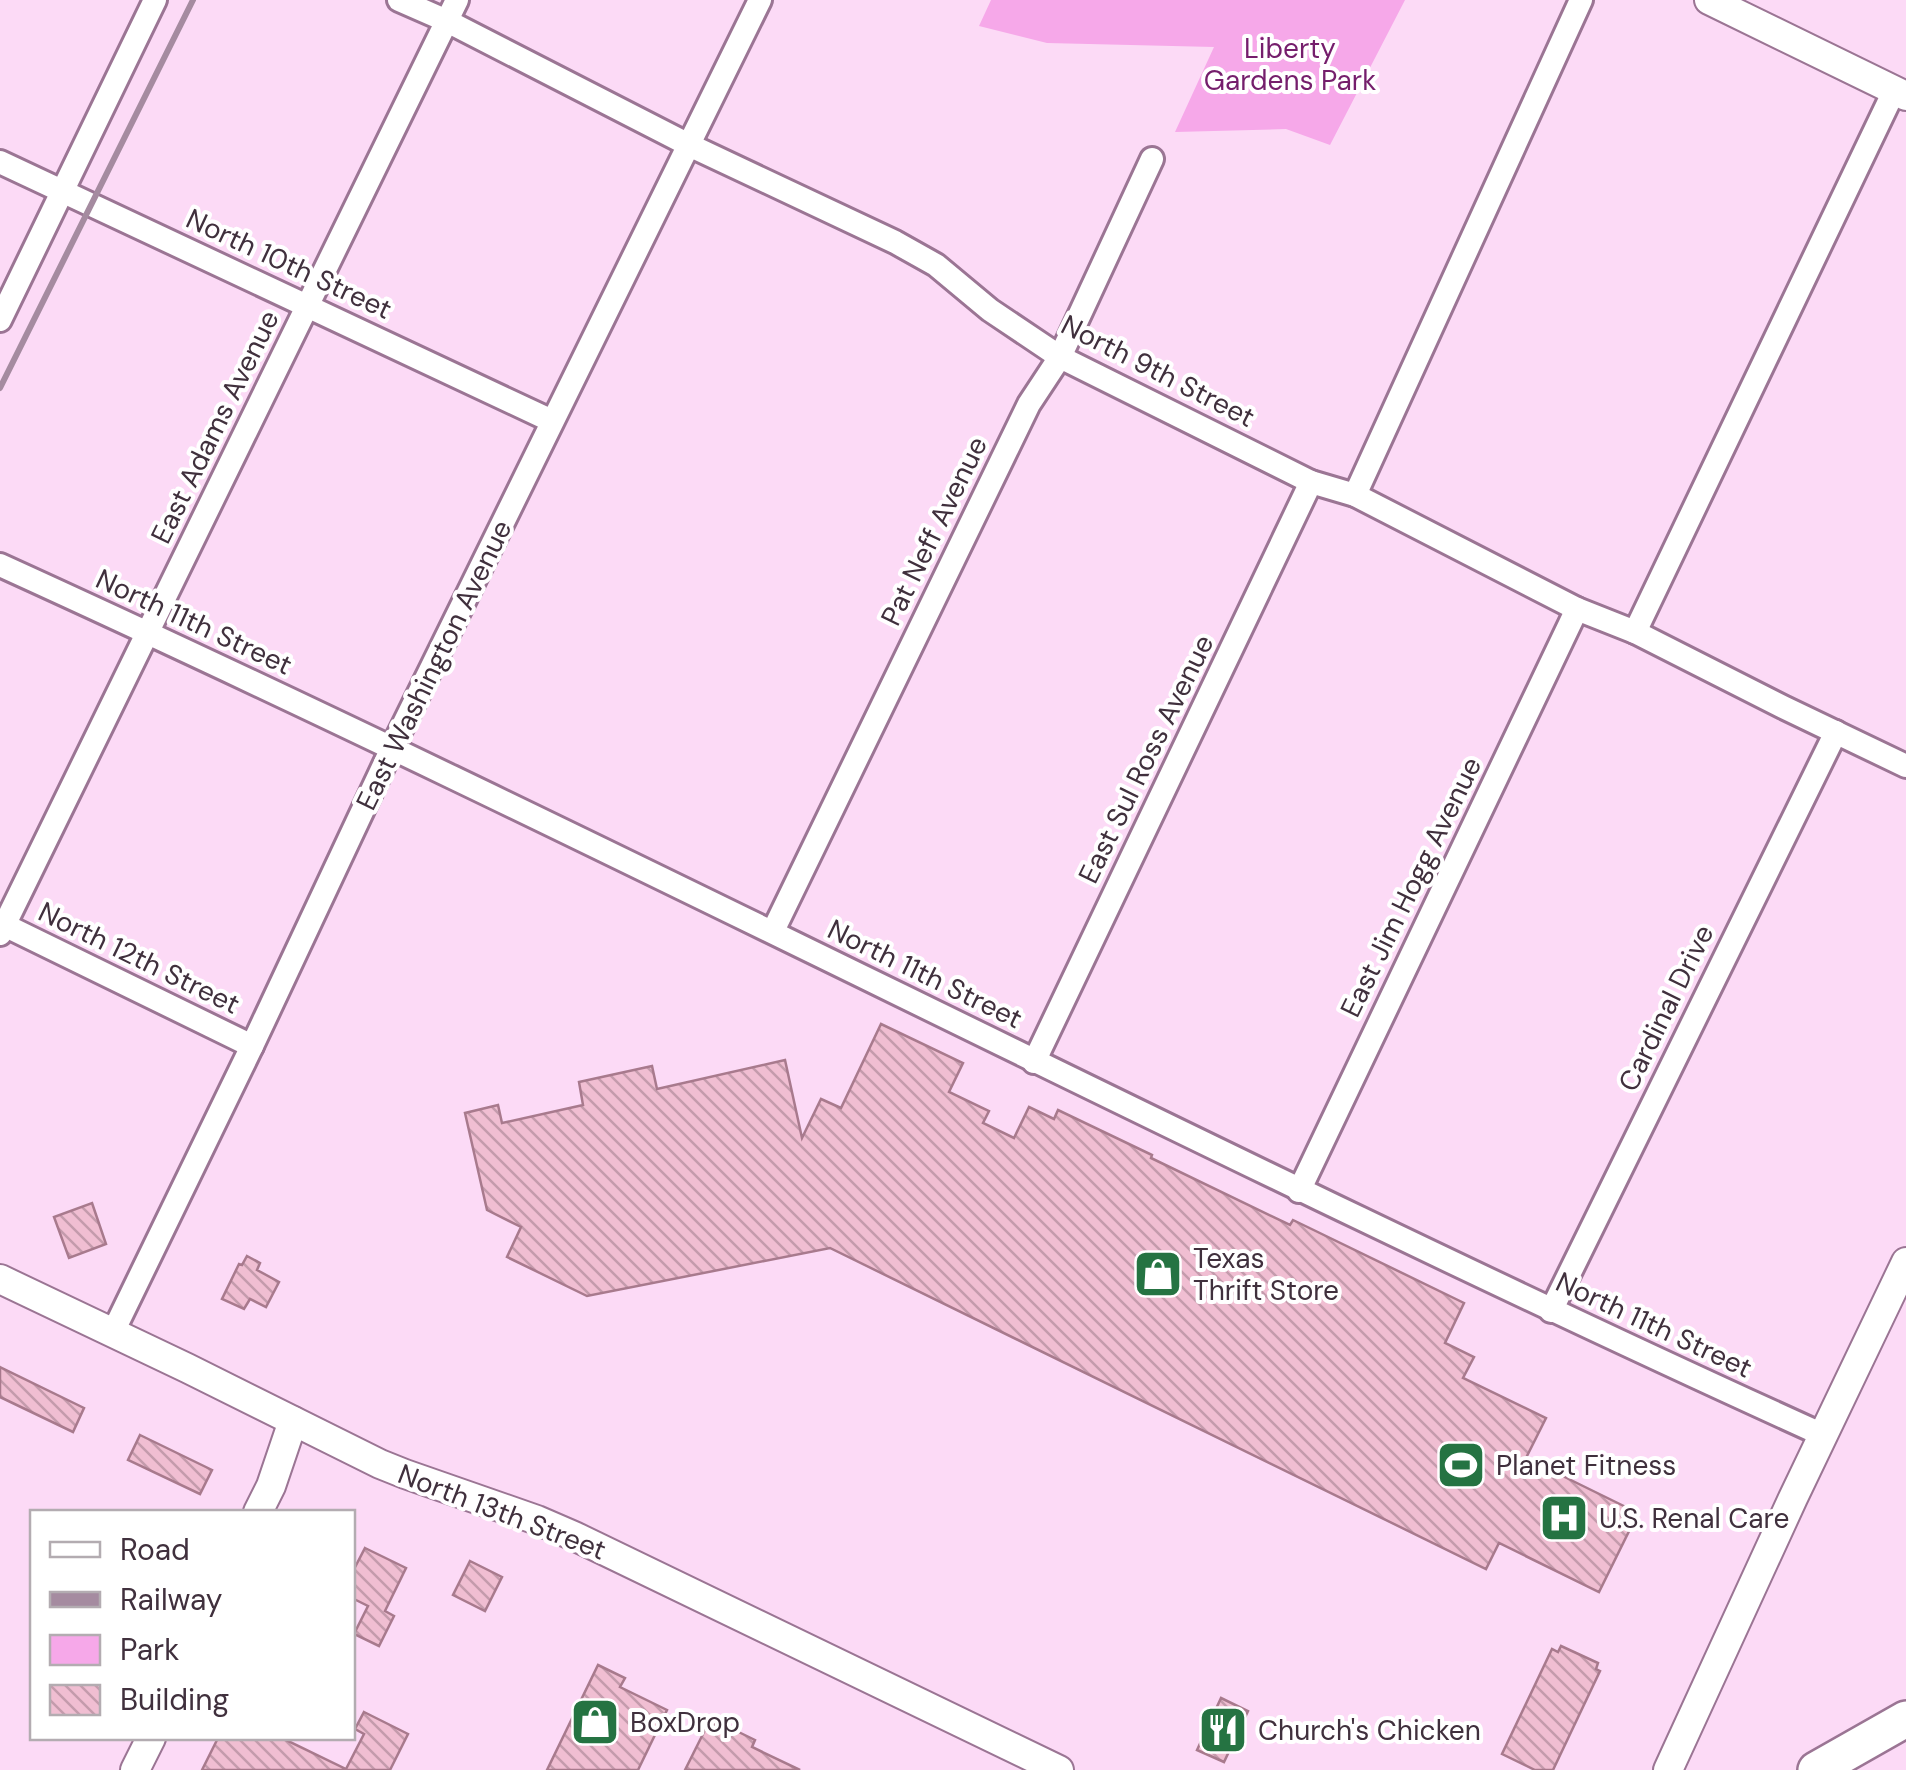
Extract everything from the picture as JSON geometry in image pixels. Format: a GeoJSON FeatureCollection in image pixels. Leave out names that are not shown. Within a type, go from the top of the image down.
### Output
{"type":"FeatureCollection","features":[{"type":"Feature","properties":{"kind":"main road"},"geometry":{"type":"LineString","coordinates":[[1816,1770],[1906,1719]]}},
{"type":"Feature","properties":{"kind":"street"},"geometry":{"type":"LineString","coordinates":[[0,320],[155,0]]}},
{"type":"Feature","properties":{"kind":"street","name":"North 9th Street"},"geometry":{"type":"LineString","coordinates":[[399,0],[452,10],[689,145],[936,265],[990,310],[1060,356],[1311,482],[1355,495],[1577,609],[1636,632],[1906,766]]}},
{"type":"Feature","properties":{"kind":"street","name":"East Washington Avenue"},"geometry":{"type":"LineString","coordinates":[[113,1332],[392,748],[760,0]]}},
{"type":"Feature","properties":{"kind":"street"},"geometry":{"type":"LineString","coordinates":[[1355,495],[1581,0]]}},
{"type":"Feature","properties":{"kind":"street"},"geometry":{"type":"LineString","coordinates":[[1636,632],[1900,94],[1709,0]]}},
{"type":"Feature","properties":{"kind":"street","name":"East Adams Avenue"},"geometry":{"type":"LineString","coordinates":[[1,928],[452,10]]}},
{"type":"Feature","properties":{"kind":"street","name":"Pat Neff Avenue"},"geometry":{"type":"LineString","coordinates":[[773,931],[1029,404],[1060,356],[1152,159]]}},
{"type":"Feature","properties":{"kind":"street","name":"North 10th Street"},"geometry":{"type":"LineString","coordinates":[[0,162],[552,422]]}},
{"type":"Feature","properties":{"kind":"street","name":"East Sul Ross Avenue"},"geometry":{"type":"LineString","coordinates":[[1034,1062],[1311,482]]}},
{"type":"Feature","properties":{"kind":"street","name":"North 11th Street"},"geometry":{"type":"LineString","coordinates":[[0,565],[773,931],[1298,1190],[1823,1435]]}},
{"type":"Feature","properties":{"kind":"street","name":"East Jim Hogg Avenue"},"geometry":{"type":"LineString","coordinates":[[1298,1190],[1577,609]]}},
{"type":"Feature","properties":{"kind":"street","name":"Cardinal Drive"},"geometry":{"type":"LineString","coordinates":[[1551,1310],[1836,732]]}},
{"type":"Feature","properties":{"kind":"street","name":"North 12th Street"},"geometry":{"type":"LineString","coordinates":[[1,928],[252,1046]]}},
{"type":"Feature","properties":{"kind":"street"},"geometry":{"type":"LineString","coordinates":[[1668,1770],[1906,1262]]}},
{"type":"Feature","properties":{"kind":"street","name":"North 13th Street"},"geometry":{"type":"LineString","coordinates":[[0,1279],[404,1474],[549,1525],[1060,1770]]}},
{"type":"Feature","properties":{"kind":"street"},"geometry":{"type":"LineString","coordinates":[[259,1510],[293,1421]]}},
{"type":"Feature","properties":{"kind":"street"},"geometry":{"type":"LineString","coordinates":[[135,1770],[150,1740]]}},
{"type":"Feature","properties":{"kind":"green space","name":"Liberty Gardens Park"},"geometry":{"type":"Polygon","coordinates":[[[991,0],[1405,0],[1330,145],[1286,129],[1175,132],[1214,47],[1047,43],[979,26],[991,0]]]}},
{"type":"Feature","properties":{"kind":"building"},"geometry":{"type":"Polygon","coordinates":[[[881,1024],[963,1063],[949,1092],[989,1111],[983,1123],[1014,1138],[1029,1107],[1054,1119],[1058,1110],[1290,1225],[1293,1220],[1464,1303],[1445,1343],[1474,1357],[1463,1378],[1546,1418],[1526,1458],[1638,1513],[1599,1592],[1499,1543],[1486,1569],[830,1248],[587,1296],[507,1257],[521,1227],[487,1210],[465,1113],[498,1105],[502,1123],[583,1105],[579,1082],[652,1066],[657,1089],[785,1060],[802,1138],[821,1099],[841,1108],[881,1024]]]}},
{"type":"Feature","properties":{"kind":"building"},"geometry":{"type":"Polygon","coordinates":[[[92,1203],[106,1244],[69,1258],[54,1217],[92,1203]]]}},
{"type":"Feature","properties":{"kind":"building"},"geometry":{"type":"Polygon","coordinates":[[[247,1256],[260,1263],[257,1270],[279,1282],[266,1307],[250,1299],[244,1309],[222,1299],[247,1256]]]}},
{"type":"Feature","properties":{"kind":"building"},"geometry":{"type":"Polygon","coordinates":[[[0,1367],[84,1408],[73,1432],[0,1397],[0,1367]]]}},
{"type":"Feature","properties":{"kind":"building"},"geometry":{"type":"Polygon","coordinates":[[[140,1435],[212,1470],[200,1494],[128,1460],[140,1435]]]}},
{"type":"Feature","properties":{"kind":"building"},"geometry":{"type":"Polygon","coordinates":[[[365,1548],[406,1568],[385,1611],[394,1616],[379,1646],[355,1634],[368,1606],[355,1600],[355,1567],[365,1548]]]}},
{"type":"Feature","properties":{"kind":"building"},"geometry":{"type":"Polygon","coordinates":[[[470,1561],[502,1577],[485,1611],[453,1595],[470,1561]]]}},
{"type":"Feature","properties":{"kind":"building"},"geometry":{"type":"Polygon","coordinates":[[[1561,1646],[1598,1663],[1596,1669],[1600,1671],[1553,1770],[1535,1770],[1502,1754],[1552,1649],[1558,1652],[1561,1646]]]}},
{"type":"Feature","properties":{"kind":"building"},"geometry":{"type":"Polygon","coordinates":[[[598,1665],[625,1678],[620,1687],[667,1710],[638,1770],[547,1770],[598,1665]]]}},
{"type":"Feature","properties":{"kind":"building","name":"Church's Chicken"},"geometry":{"type":"Polygon","coordinates":[[[1221,1698],[1248,1711],[1224,1762],[1197,1750],[1221,1698]]]}},
{"type":"Feature","properties":{"kind":"building"},"geometry":{"type":"Polygon","coordinates":[[[364,1712],[408,1734],[390,1770],[202,1770],[217,1740],[286,1740],[346,1769],[364,1734],[355,1729],[364,1712]]]}},
{"type":"Feature","properties":{"kind":"building"},"geometry":{"type":"Polygon","coordinates":[[[716,1721],[755,1740],[752,1747],[800,1770],[685,1770],[707,1726],[712,1729],[716,1721]]]}},
{"type":"Feature","properties":{"kind":"railway"},"geometry":{"type":"LineString","coordinates":[[0,388],[193,0]]}},
{"type":"Feature","properties":{"kind":"place","name":"Texas Thrift Store"},"geometry":{"type":"Point","coordinates":[1158,1274]}},
{"type":"Feature","properties":{"kind":"place","name":"Planet Fitness"},"geometry":{"type":"Point","coordinates":[1461,1465]}},
{"type":"Feature","properties":{"kind":"place","name":"U.S. Renal Care"},"geometry":{"type":"Point","coordinates":[1564,1518]}},
{"type":"Feature","properties":{"kind":"place","name":"BoxDrop"},"geometry":{"type":"Point","coordinates":[595,1722]}},
{"type":"Feature","properties":{"kind":"place","name":"Church's Chicken"},"geometry":{"type":"Point","coordinates":[1223,1730]}}]}
